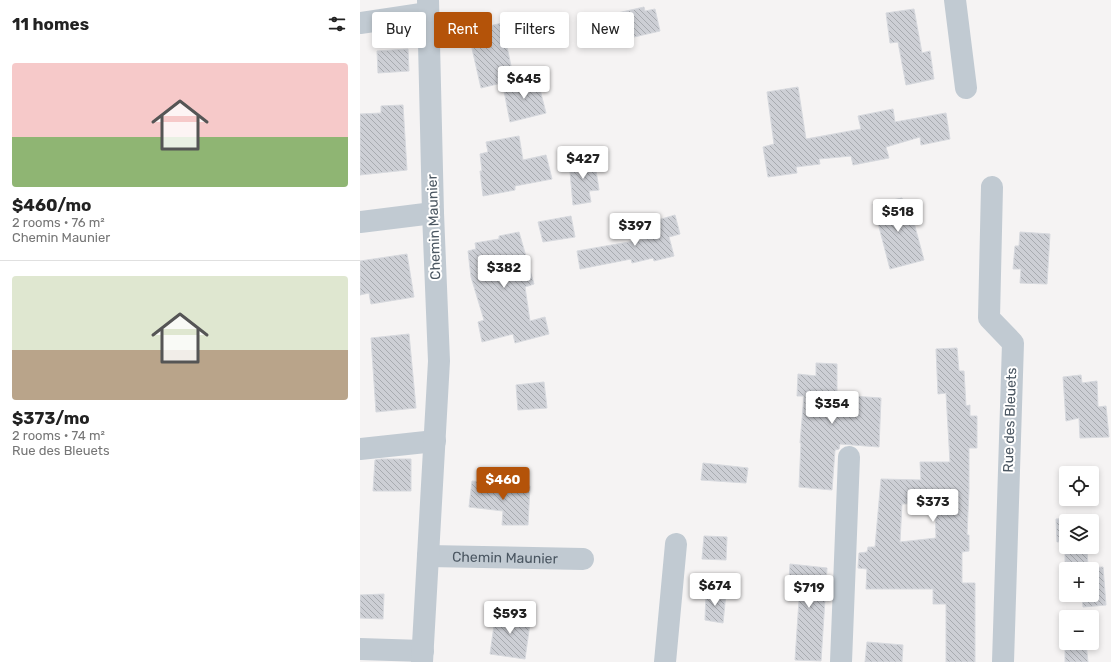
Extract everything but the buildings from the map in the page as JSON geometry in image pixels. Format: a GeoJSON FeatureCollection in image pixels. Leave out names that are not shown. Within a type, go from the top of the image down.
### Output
{"type":"FeatureCollection","features":[{"type":"Feature","properties":{"kind":"street"},"geometry":{"type":"LineString","coordinates":[[955,0],[966,88]]}},
{"type":"Feature","properties":{"kind":"street","name":"Chemin Maunier"},"geometry":{"type":"LineString","coordinates":[[360,24],[428,7],[433,213],[439,361],[422,656]]}},
{"type":"Feature","properties":{"kind":"street","name":"Rue des Bleuets"},"geometry":{"type":"LineString","coordinates":[[992,187],[989,318],[1013,343],[1003,662]]}},
{"type":"Feature","properties":{"kind":"street"},"geometry":{"type":"LineString","coordinates":[[360,222],[433,213]]}},
{"type":"Feature","properties":{"kind":"street"},"geometry":{"type":"LineString","coordinates":[[360,449],[435,440]]}},
{"type":"Feature","properties":{"kind":"street"},"geometry":{"type":"LineString","coordinates":[[841,662],[849,457]]}},
{"type":"Feature","properties":{"kind":"street"},"geometry":{"type":"LineString","coordinates":[[665,662],[676,544]]}},
{"type":"Feature","properties":{"kind":"street","name":"Chemin Maunier"},"geometry":{"type":"LineString","coordinates":[[428,556],[583,559]]}},
{"type":"Feature","properties":{"kind":"street"},"geometry":{"type":"LineString","coordinates":[[360,649],[422,656]]}}]}
